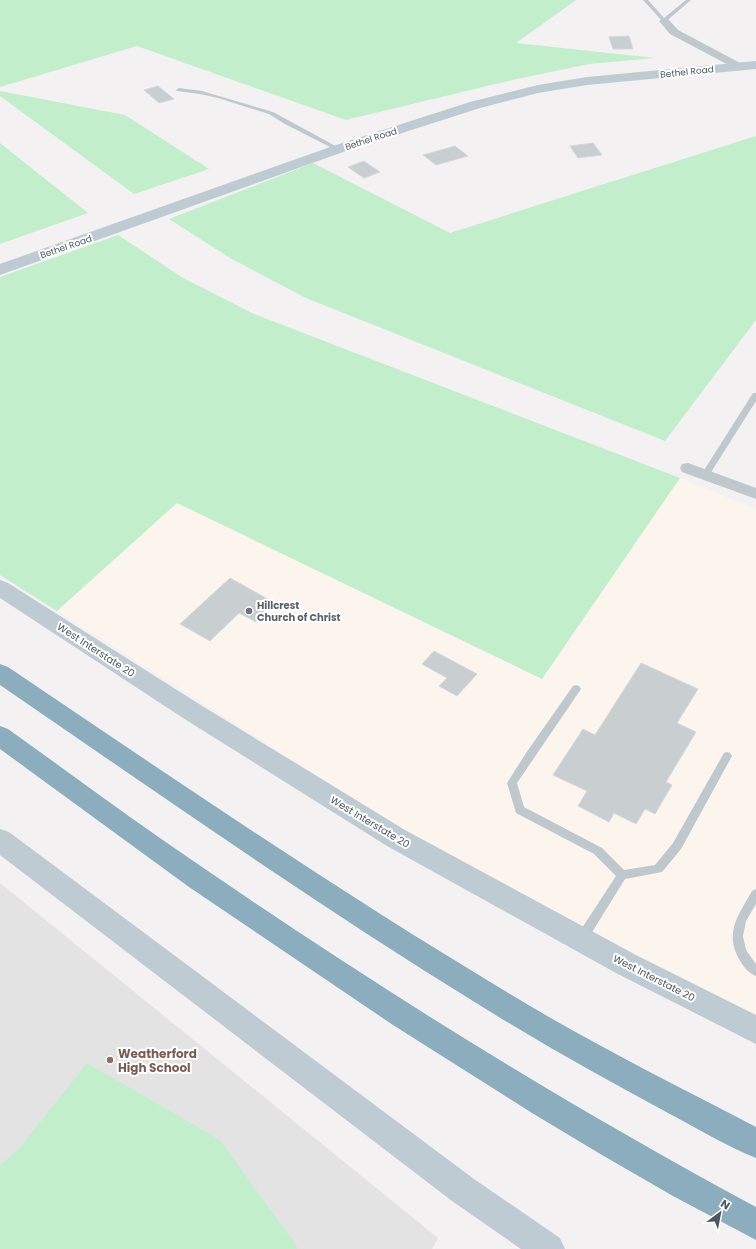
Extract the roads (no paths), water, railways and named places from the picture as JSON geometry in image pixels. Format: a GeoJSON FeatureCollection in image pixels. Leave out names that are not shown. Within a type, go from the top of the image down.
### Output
{"type":"FeatureCollection","features":[{"type":"Feature","properties":{"kind":"highway"},"geometry":{"type":"LineString","coordinates":[[0,673],[246,841],[395,938],[514,1012],[666,1096],[756,1143]]}},
{"type":"Feature","properties":{"kind":"highway"},"geometry":{"type":"LineString","coordinates":[[0,736],[197,878],[415,1024],[554,1110],[651,1167],[756,1224]]}},
{"type":"Feature","properties":{"kind":"main road","name":"Bethel Road"},"geometry":{"type":"LineString","coordinates":[[0,270],[338,149],[475,105],[538,89],[587,81],[756,65]]}},
{"type":"Feature","properties":{"kind":"main road","name":"West Interstate 20"},"geometry":{"type":"LineString","coordinates":[[0,588],[192,711],[396,838],[581,939],[756,1030]]}},
{"type":"Feature","properties":{"kind":"main road"},"geometry":{"type":"LineString","coordinates":[[0,840],[463,1190],[549,1249]]}},
{"type":"Feature","properties":{"kind":"street"},"geometry":{"type":"LineString","coordinates":[[664,21],[674,32],[740,67]]}},
{"type":"Feature","properties":{"kind":"street"},"geometry":{"type":"LineString","coordinates":[[688,468],[756,494]]}},
{"type":"Feature","properties":{"kind":"lane"},"geometry":{"type":"LineString","coordinates":[[645,0],[664,21],[689,0]]}},
{"type":"Feature","properties":{"kind":"lane"},"geometry":{"type":"LineString","coordinates":[[179,90],[200,92],[220,97],[271,113],[287,124],[338,149]]}},
{"type":"Feature","properties":{"kind":"lane"},"geometry":{"type":"LineString","coordinates":[[705,475],[756,395]]}},
{"type":"Feature","properties":{"kind":"lane"},"geometry":{"type":"LineString","coordinates":[[576,689],[512,783],[520,810],[598,851],[622,875]]}},
{"type":"Feature","properties":{"kind":"lane"},"geometry":{"type":"LineString","coordinates":[[581,939],[622,875],[658,869],[677,846],[727,756]]}},
{"type":"Feature","properties":{"kind":"lane"},"geometry":{"type":"LineString","coordinates":[[756,894],[737,931],[738,945],[747,964],[756,971]]}},
{"type":"Feature","properties":{"kind":"place","name":"Hillcrest Church of Christ"},"geometry":{"type":"Point","coordinates":[249,611]}},
{"type":"Feature","properties":{"kind":"place","name":"Weatherford High School"},"geometry":{"type":"Point","coordinates":[110,1060]}}]}
